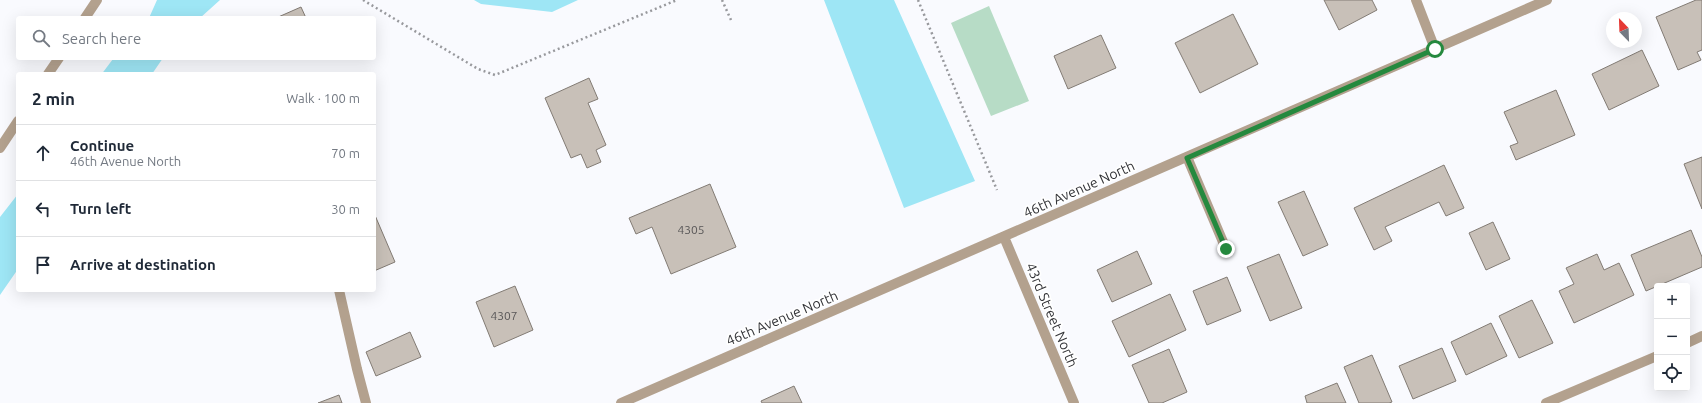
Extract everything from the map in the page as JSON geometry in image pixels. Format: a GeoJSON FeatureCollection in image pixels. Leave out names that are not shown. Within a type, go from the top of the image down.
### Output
{"type":"FeatureCollection","features":[{"type":"Feature","properties":{"kind":"street"},"geometry":{"type":"LineString","coordinates":[[86,16],[97,0]]}},
{"type":"Feature","properties":{"kind":"street"},"geometry":{"type":"LineString","coordinates":[[1416,0],[1435,49]]}},
{"type":"Feature","properties":{"kind":"street","name":"46th Avenue North"},"geometry":{"type":"LineString","coordinates":[[621,403],[1187,158],[1545,0]]}},
{"type":"Feature","properties":{"kind":"street"},"geometry":{"type":"LineString","coordinates":[[49,72],[58,60]]}},
{"type":"Feature","properties":{"kind":"street"},"geometry":{"type":"LineString","coordinates":[[0,148],[16,124]]}},
{"type":"Feature","properties":{"kind":"street"},"geometry":{"type":"LineString","coordinates":[[1187,158],[1226,249]]}},
{"type":"Feature","properties":{"kind":"street","name":"43rd Street North"},"geometry":{"type":"LineString","coordinates":[[1004,237],[1074,403]]}},
{"type":"Feature","properties":{"kind":"street"},"geometry":{"type":"LineString","coordinates":[[340,292],[356,369],[366,403]]}},
{"type":"Feature","properties":{"kind":"street"},"geometry":{"type":"LineString","coordinates":[[1690,342],[1702,336]]}},
{"type":"Feature","properties":{"kind":"street"},"geometry":{"type":"LineString","coordinates":[[1546,403],[1654,357]]}},
{"type":"Feature","properties":{"kind":"path"},"geometry":{"type":"LineString","coordinates":[[362,0],[478,69],[495,75],[677,0]]}},
{"type":"Feature","properties":{"kind":"path"},"geometry":{"type":"LineString","coordinates":[[722,0],[731,20]]}},
{"type":"Feature","properties":{"kind":"path"},"geometry":{"type":"LineString","coordinates":[[918,0],[998,190]]}},
{"type":"Feature","properties":{"kind":"green space"},"geometry":{"type":"Polygon","coordinates":[[[989,6],[1029,101],[991,116],[951,23],[989,6]]]}},
{"type":"Feature","properties":{"kind":"water"},"geometry":{"type":"Polygon","coordinates":[[[157,0],[220,0],[202,16],[150,16],[157,0]]]}},
{"type":"Feature","properties":{"kind":"water"},"geometry":{"type":"Polygon","coordinates":[[[474,0],[578,0],[552,12],[481,4],[474,0]]]}},
{"type":"Feature","properties":{"kind":"water"},"geometry":{"type":"Polygon","coordinates":[[[824,0],[894,0],[975,181],[904,208],[824,0]]]}},
{"type":"Feature","properties":{"kind":"water"},"geometry":{"type":"Polygon","coordinates":[[[120,60],[162,60],[153,72],[110,72],[120,60]]]}},
{"type":"Feature","properties":{"kind":"water"},"geometry":{"type":"Polygon","coordinates":[[[16,197],[16,272],[0,295],[0,217],[16,197]]]}},
{"type":"Feature","properties":{"kind":"building"},"geometry":{"type":"Polygon","coordinates":[[[1324,0],[1372,0],[1377,10],[1339,30],[1324,0]]]}},
{"type":"Feature","properties":{"kind":"building"},"geometry":{"type":"Polygon","coordinates":[[[1696,0],[1702,0],[1702,50],[1697,52],[1701,60],[1678,70],[1656,17],[1696,0]]]}},
{"type":"Feature","properties":{"kind":"building"},"geometry":{"type":"Polygon","coordinates":[[[301,7],[305,16],[281,16],[301,7]]]}},
{"type":"Feature","properties":{"kind":"building"},"geometry":{"type":"Polygon","coordinates":[[[1233,14],[1258,64],[1200,93],[1175,43],[1233,14]]]}},
{"type":"Feature","properties":{"kind":"building"},"geometry":{"type":"Polygon","coordinates":[[[1101,35],[1116,68],[1068,89],[1054,56],[1101,35]]]}},
{"type":"Feature","properties":{"kind":"building"},"geometry":{"type":"Polygon","coordinates":[[[1642,50],[1659,86],[1609,110],[1592,74],[1642,50]]]}},
{"type":"Feature","properties":{"kind":"building"},"geometry":{"type":"Polygon","coordinates":[[[589,78],[598,99],[588,103],[606,145],[596,150],[601,162],[587,168],[581,154],[571,158],[545,98],[589,78]]]}},
{"type":"Feature","properties":{"kind":"building"},"geometry":{"type":"Polygon","coordinates":[[[1556,90],[1575,135],[1516,160],[1510,146],[1518,143],[1504,112],[1556,90]]]}},
{"type":"Feature","properties":{"kind":"building"},"geometry":{"type":"Polygon","coordinates":[[[1702,157],[1702,209],[1684,164],[1702,157]]]}},
{"type":"Feature","properties":{"kind":"building"},"geometry":{"type":"Polygon","coordinates":[[[1444,165],[1464,208],[1446,216],[1439,202],[1385,227],[1392,241],[1374,250],[1354,208],[1444,165]]]}},
{"type":"Feature","properties":{"kind":"building"},"geometry":{"type":"Polygon","coordinates":[[[710,184],[736,247],[671,274],[652,227],[636,234],[629,218],[710,184]]]}},
{"type":"Feature","properties":{"kind":"building"},"geometry":{"type":"Polygon","coordinates":[[[1304,191],[1328,245],[1303,256],[1278,202],[1304,191]]]}},
{"type":"Feature","properties":{"kind":"building"},"geometry":{"type":"Polygon","coordinates":[[[376,218],[395,262],[376,270],[376,218]]]}},
{"type":"Feature","properties":{"kind":"building"},"geometry":{"type":"Polygon","coordinates":[[[1493,222],[1510,259],[1486,270],[1469,233],[1493,222]]]}},
{"type":"Feature","properties":{"kind":"building"},"geometry":{"type":"Polygon","coordinates":[[[1691,230],[1702,257],[1702,267],[1665,283],[1654,283],[1654,288],[1646,291],[1631,255],[1691,230]]]}},
{"type":"Feature","properties":{"kind":"building"},"geometry":{"type":"Polygon","coordinates":[[[1137,251],[1152,284],[1112,302],[1097,270],[1137,251]]]}},
{"type":"Feature","properties":{"kind":"building"},"geometry":{"type":"Polygon","coordinates":[[[1279,254],[1302,308],[1270,321],[1247,267],[1279,254]]]}},
{"type":"Feature","properties":{"kind":"building"},"geometry":{"type":"Polygon","coordinates":[[[1597,254],[1604,270],[1619,263],[1634,295],[1574,323],[1559,291],[1574,284],[1566,268],[1597,254]]]}},
{"type":"Feature","properties":{"kind":"building"},"geometry":{"type":"Polygon","coordinates":[[[1227,277],[1241,311],[1207,325],[1193,291],[1227,277]]]}},
{"type":"Feature","properties":{"kind":"building"},"geometry":{"type":"Polygon","coordinates":[[[515,286],[533,330],[494,347],[476,302],[515,286]]]}},
{"type":"Feature","properties":{"kind":"building"},"geometry":{"type":"Polygon","coordinates":[[[1170,294],[1186,330],[1129,357],[1112,321],[1170,294]]]}},
{"type":"Feature","properties":{"kind":"building"},"geometry":{"type":"Polygon","coordinates":[[[1532,300],[1553,343],[1519,358],[1499,316],[1532,300]]]}},
{"type":"Feature","properties":{"kind":"building"},"geometry":{"type":"Polygon","coordinates":[[[1491,323],[1507,356],[1466,375],[1451,342],[1491,323]]]}},
{"type":"Feature","properties":{"kind":"building"},"geometry":{"type":"Polygon","coordinates":[[[410,332],[421,357],[376,376],[366,352],[410,332]]]}},
{"type":"Feature","properties":{"kind":"building"},"geometry":{"type":"Polygon","coordinates":[[[1442,348],[1456,381],[1413,399],[1399,366],[1442,348]]]}},
{"type":"Feature","properties":{"kind":"building"},"geometry":{"type":"Polygon","coordinates":[[[1169,349],[1187,392],[1162,403],[1149,403],[1132,365],[1169,349]]]}},
{"type":"Feature","properties":{"kind":"building"},"geometry":{"type":"Polygon","coordinates":[[[1372,355],[1392,402],[1359,403],[1344,367],[1372,355]]]}},
{"type":"Feature","properties":{"kind":"building"},"geometry":{"type":"Polygon","coordinates":[[[1337,383],[1346,403],[1307,403],[1305,396],[1337,383]]]}},
{"type":"Feature","properties":{"kind":"building"},"geometry":{"type":"Polygon","coordinates":[[[794,386],[802,403],[762,403],[761,401],[794,386]]]}},
{"type":"Feature","properties":{"kind":"building"},"geometry":{"type":"Polygon","coordinates":[[[339,395],[342,403],[318,403],[339,395]]]}},
{"type":"Feature","properties":{"kind":"waterway"},"geometry":{"type":"LineString","coordinates":[[108,72],[116,60]]}},
{"type":"Feature","properties":{"kind":"route"},"geometry":{"type":"LineString","coordinates":[[1226,249],[1187,158],[1435,49]]}}]}
